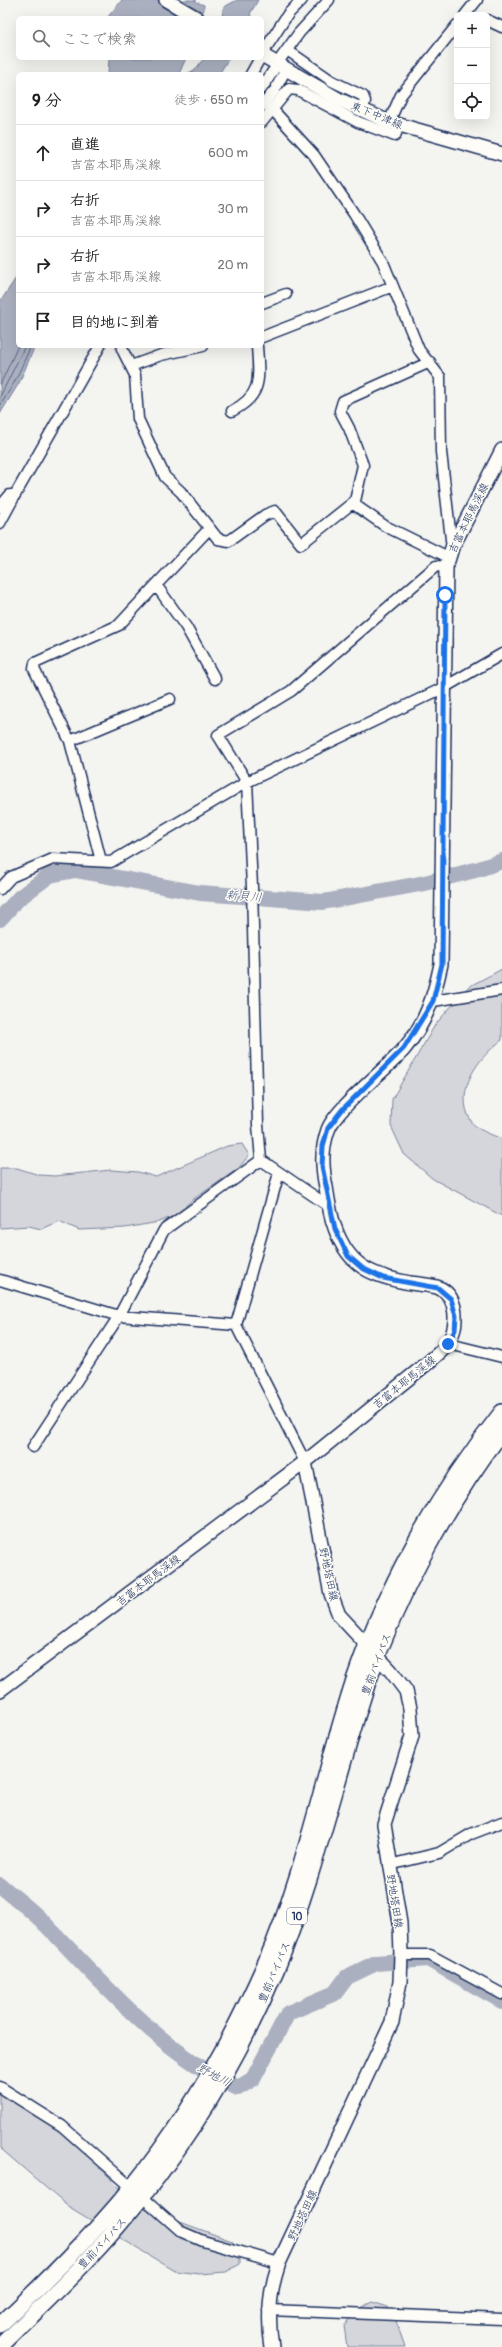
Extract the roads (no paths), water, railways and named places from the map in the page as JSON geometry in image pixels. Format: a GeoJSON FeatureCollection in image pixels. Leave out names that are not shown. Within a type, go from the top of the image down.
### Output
{"type":"FeatureCollection","features":[{"type":"Feature","properties":{"kind":"highway","name":"豊前バイパス"},"geometry":{"type":"LineString","coordinates":[[0,2346],[117,2228],[216,2064],[266,1962],[283,1917],[332,1750],[372,1652],[397,1577],[416,1540],[446,1490],[478,1442],[502,1412]]}},
{"type":"Feature","properties":{"kind":"highway","name":"豊前バイパス"},"geometry":{"type":"LineString","coordinates":[[372,1652],[429,1547],[458,1498],[502,1432]]}},
{"type":"Feature","properties":{"kind":"highway","name":"豊前バイパス"},"geometry":{"type":"LineString","coordinates":[[0,2325],[137,2193]]}},
{"type":"Feature","properties":{"kind":"main road"},"geometry":{"type":"LineString","coordinates":[[166,0],[194,16]]}},
{"type":"Feature","properties":{"kind":"main road","name":"東下中津線"},"geometry":{"type":"LineString","coordinates":[[264,55],[282,62],[338,99],[394,124],[502,154]]}},
{"type":"Feature","properties":{"kind":"main road","name":"吉富本耶馬渓線"},"geometry":{"type":"LineString","coordinates":[[0,1690],[305,1462],[430,1361],[448,1344],[455,1330],[456,1316],[451,1299],[438,1288],[383,1278],[362,1268],[348,1256],[335,1229],[330,1207],[322,1166],[323,1146],[328,1128],[342,1110],[404,1048],[433,1001],[442,964],[445,687],[449,557],[502,450]]}},
{"type":"Feature","properties":{"kind":"main road","name":"野地塔田線"},"geometry":{"type":"LineString","coordinates":[[272,2347],[268,2310],[272,2284],[279,2263],[392,2022],[400,1982],[400,1923],[389,1865],[384,1824],[412,1736],[406,1691],[339,1615],[332,1594],[305,1462]]}},
{"type":"Feature","properties":{"kind":"street"},"geometry":{"type":"LineString","coordinates":[[264,51],[288,14],[302,0]]}},
{"type":"Feature","properties":{"kind":"street"},"geometry":{"type":"LineString","coordinates":[[264,85],[329,0]]}},
{"type":"Feature","properties":{"kind":"street"},"geometry":{"type":"LineString","coordinates":[[470,12],[477,0]]}},
{"type":"Feature","properties":{"kind":"street"},"geometry":{"type":"LineString","coordinates":[[490,21],[502,27]]}},
{"type":"Feature","properties":{"kind":"street"},"geometry":{"type":"LineString","coordinates":[[267,108],[289,89],[298,90],[358,122],[395,136],[394,124],[401,95],[454,29]]}},
{"type":"Feature","properties":{"kind":"street"},"geometry":{"type":"LineString","coordinates":[[252,72],[259,60]]}},
{"type":"Feature","properties":{"kind":"street"},"geometry":{"type":"LineString","coordinates":[[267,108],[275,90],[282,62]]}},
{"type":"Feature","properties":{"kind":"street"},"geometry":{"type":"LineString","coordinates":[[282,62],[332,81],[363,96],[365,101],[363,110]]}},
{"type":"Feature","properties":{"kind":"street"},"geometry":{"type":"LineString","coordinates":[[267,108],[314,155],[383,262],[419,350],[430,362],[440,377],[441,452],[449,557]]}},
{"type":"Feature","properties":{"kind":"street"},"geometry":{"type":"LineString","coordinates":[[264,336],[393,286]]}},
{"type":"Feature","properties":{"kind":"street"},"geometry":{"type":"LineString","coordinates":[[264,302],[286,294]]}},
{"type":"Feature","properties":{"kind":"street"},"geometry":{"type":"LineString","coordinates":[[0,523],[99,348]]}},
{"type":"Feature","properties":{"kind":"street"},"geometry":{"type":"LineString","coordinates":[[122,348],[135,375],[138,419],[165,477],[181,492],[218,539],[229,541],[265,515],[275,511],[301,544],[352,504],[355,501],[363,465],[349,428],[340,411],[343,401],[430,362]]}},
{"type":"Feature","properties":{"kind":"street"},"geometry":{"type":"LineString","coordinates":[[131,366],[161,351],[186,348]]}},
{"type":"Feature","properties":{"kind":"street"},"geometry":{"type":"LineString","coordinates":[[232,411],[252,399],[257,385],[257,348]]}},
{"type":"Feature","properties":{"kind":"street"},"geometry":{"type":"LineString","coordinates":[[0,507],[10,495],[15,495]]}},
{"type":"Feature","properties":{"kind":"street"},"geometry":{"type":"LineString","coordinates":[[352,504],[385,526],[449,557]]}},
{"type":"Feature","properties":{"kind":"street"},"geometry":{"type":"LineString","coordinates":[[101,861],[70,741],[34,669],[35,663],[119,625],[209,529]]}},
{"type":"Feature","properties":{"kind":"street"},"geometry":{"type":"LineString","coordinates":[[261,1160],[258,1125],[253,911],[247,782],[218,735],[291,691],[436,566],[449,557]]}},
{"type":"Feature","properties":{"kind":"street"},"geometry":{"type":"LineString","coordinates":[[156,585],[186,627],[215,679]]}},
{"type":"Feature","properties":{"kind":"street"},"geometry":{"type":"LineString","coordinates":[[0,889],[11,877],[53,859],[111,862],[247,782],[445,687],[502,654]]}},
{"type":"Feature","properties":{"kind":"street"},"geometry":{"type":"LineString","coordinates":[[70,741],[170,699]]}},
{"type":"Feature","properties":{"kind":"street"},"geometry":{"type":"LineString","coordinates":[[433,1001],[502,990]]}},
{"type":"Feature","properties":{"kind":"street"},"geometry":{"type":"LineString","coordinates":[[261,1160],[330,1207]]}},
{"type":"Feature","properties":{"kind":"street"},"geometry":{"type":"LineString","coordinates":[[33,1447],[120,1316],[164,1230],[261,1160]]}},
{"type":"Feature","properties":{"kind":"street"},"geometry":{"type":"LineString","coordinates":[[280,1173],[236,1325],[305,1462]]}},
{"type":"Feature","properties":{"kind":"street"},"geometry":{"type":"LineString","coordinates":[[0,1280],[120,1316],[236,1325]]}},
{"type":"Feature","properties":{"kind":"street"},"geometry":{"type":"LineString","coordinates":[[448,1344],[483,1354],[502,1357]]}},
{"type":"Feature","properties":{"kind":"street"},"geometry":{"type":"LineString","coordinates":[[389,1865],[439,1853],[471,1834],[502,1822]]}},
{"type":"Feature","properties":{"kind":"street"},"geometry":{"type":"LineString","coordinates":[[401,1955],[430,1955],[502,1994]]}},
{"type":"Feature","properties":{"kind":"street"},"geometry":{"type":"LineString","coordinates":[[0,2087],[62,2126],[182,2232],[203,2242],[279,2263]]}},
{"type":"Feature","properties":{"kind":"street"},"geometry":{"type":"LineString","coordinates":[[268,2310],[502,2319]]}},
{"type":"Feature","properties":{"kind":"water"},"geometry":{"type":"Polygon","coordinates":[[[122,0],[196,0],[196,2],[204,5],[202,16],[109,16],[122,0]]]}},
{"type":"Feature","properties":{"kind":"water"},"geometry":{"type":"Polygon","coordinates":[[[237,0],[258,0],[250,14],[251,16],[222,16],[224,7],[237,0]]]}},
{"type":"Feature","properties":{"kind":"water"},"geometry":{"type":"Polygon","coordinates":[[[109,60],[185,60],[180,72],[108,72],[109,60]]]}},
{"type":"Feature","properties":{"kind":"water"},"geometry":{"type":"Polygon","coordinates":[[[202,60],[228,60],[220,72],[190,72],[195,70],[202,60]]]}},
{"type":"Feature","properties":{"kind":"water"},"geometry":{"type":"Polygon","coordinates":[[[16,278],[16,348],[34,348],[19,383],[0,414],[0,302],[16,278]]]}},
{"type":"Feature","properties":{"kind":"waterway","name":"新貝川"},"geometry":{"type":"LineString","coordinates":[[0,919],[19,898],[50,875],[75,870],[200,893],[323,902],[425,883],[479,869],[502,861]]}},
{"type":"Feature","properties":{"kind":"waterway","name":"野地川"},"geometry":{"type":"LineString","coordinates":[[0,1885],[41,1920],[134,2015],[158,2036],[209,2073],[238,2088],[253,2079],[288,2013],[335,1993],[347,1977],[376,1963],[428,1959],[502,2001]]}}]}
